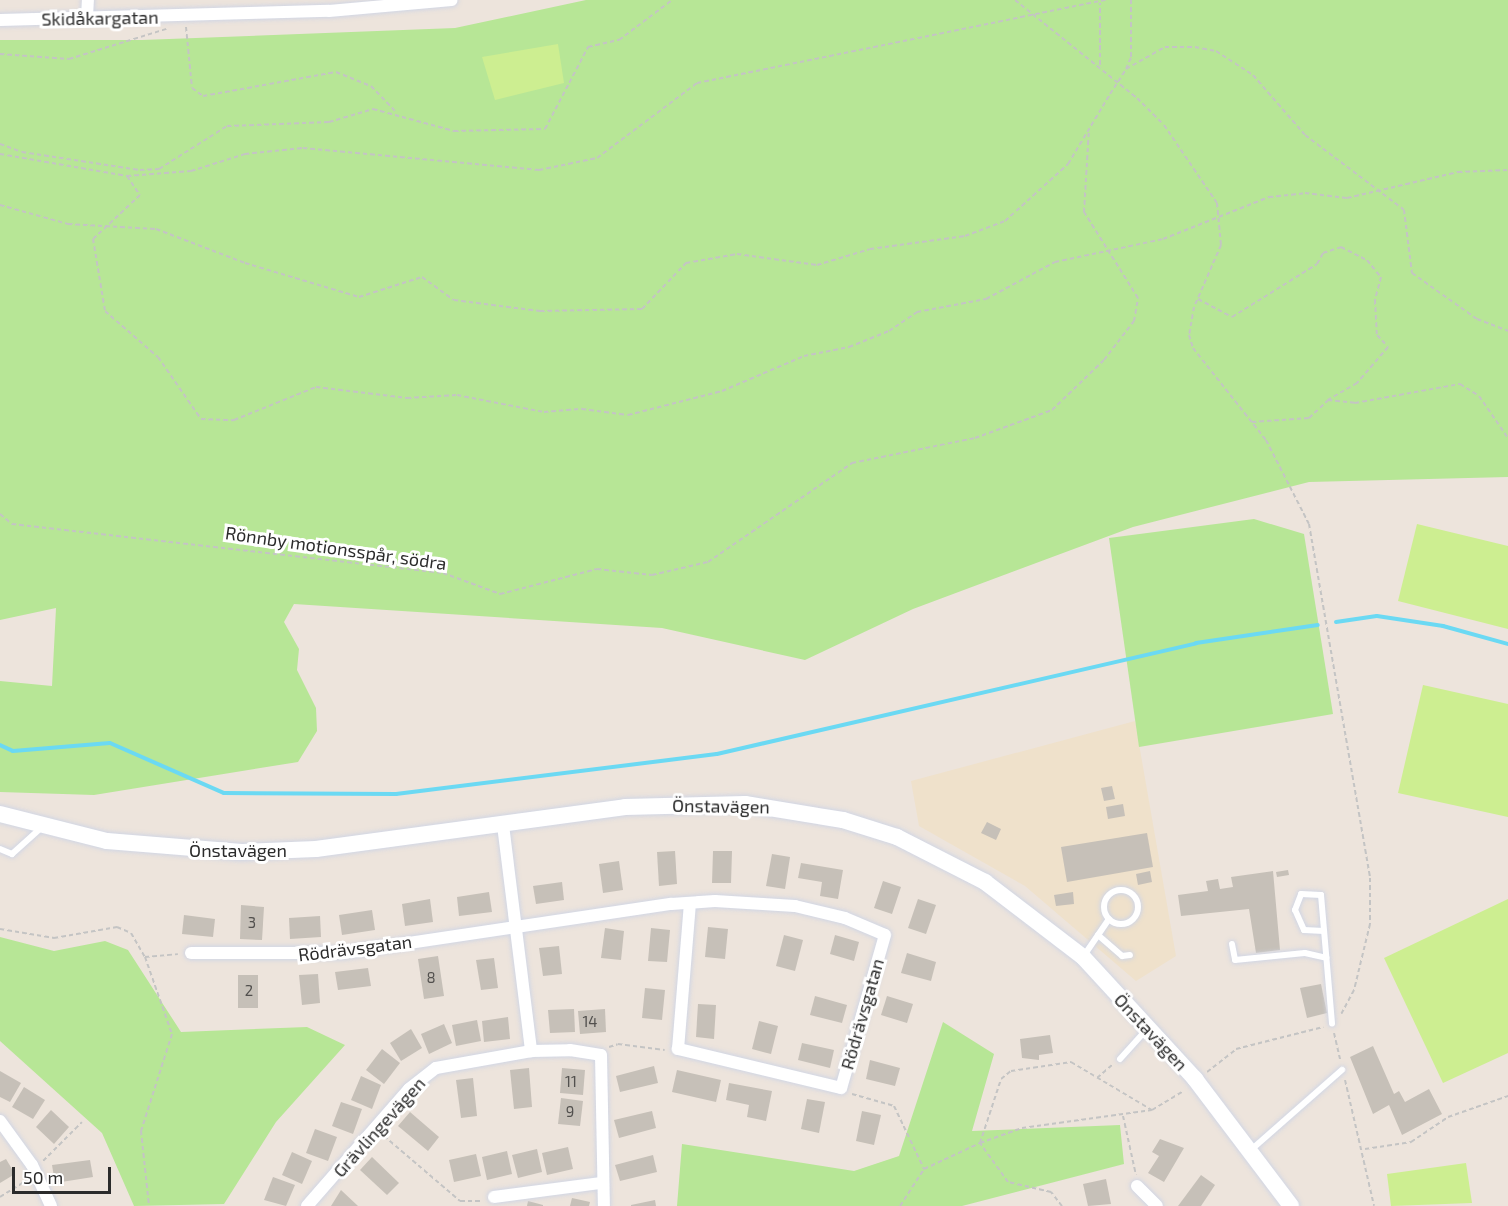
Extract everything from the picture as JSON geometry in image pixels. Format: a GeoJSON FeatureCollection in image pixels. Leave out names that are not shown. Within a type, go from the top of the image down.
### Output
{"type":"FeatureCollection","features":[{"type":"Feature","properties":{"kind":"street"},"geometry":{"type":"LineString","coordinates":[[87,17],[88,0]]}},
{"type":"Feature","properties":{"kind":"street","name":"Skidåkargatan"},"geometry":{"type":"LineString","coordinates":[[0,20],[339,11],[452,0]]}},
{"type":"Feature","properties":{"kind":"street","name":"Önstavägen"},"geometry":{"type":"LineString","coordinates":[[0,814],[42,826],[161,849],[242,852],[503,825],[625,807],[699,803],[804,811],[897,837],[945,859],[986,882],[1083,957],[1252,1149],[1291,1206]]}},
{"type":"Feature","properties":{"kind":"street"},"geometry":{"type":"LineString","coordinates":[[503,825],[531,1051]]}},
{"type":"Feature","properties":{"kind":"street"},"geometry":{"type":"LineString","coordinates":[[678,1049],[690,903]]}},
{"type":"Feature","properties":{"kind":"street","name":"Rödrävsgatan"},"geometry":{"type":"LineString","coordinates":[[191,953],[342,953],[517,925],[690,903],[795,906],[845,918],[885,935],[841,1088],[678,1049]]}},
{"type":"Feature","properties":{"kind":"street","name":"Grävlingevägen"},"geometry":{"type":"LineString","coordinates":[[307,1206],[376,1130],[409,1089],[436,1068],[531,1051],[601,1055]]}},
{"type":"Feature","properties":{"kind":"street"},"geometry":{"type":"LineString","coordinates":[[601,1055],[601,1184],[604,1206]]}},
{"type":"Feature","properties":{"kind":"street"},"geometry":{"type":"LineString","coordinates":[[0,1121],[35,1172],[51,1206]]}},
{"type":"Feature","properties":{"kind":"street"},"geometry":{"type":"LineString","coordinates":[[494,1197],[601,1184]]}},
{"type":"Feature","properties":{"kind":"street"},"geometry":{"type":"LineString","coordinates":[[1137,1186],[1157,1206]]}},
{"type":"Feature","properties":{"kind":"lane"},"geometry":{"type":"LineString","coordinates":[[0,849],[12,854],[42,826]]}},
{"type":"Feature","properties":{"kind":"lane"},"geometry":{"type":"LineString","coordinates":[[1083,957],[1109,919],[1107,898],[1118,890],[1131,893],[1138,904],[1135,916],[1124,924],[1109,919]]}},
{"type":"Feature","properties":{"kind":"lane"},"geometry":{"type":"LineString","coordinates":[[1324,931],[1305,930],[1295,910],[1301,894],[1321,895],[1332,1024]]}},
{"type":"Feature","properties":{"kind":"lane"},"geometry":{"type":"LineString","coordinates":[[1098,935],[1122,956],[1130,956]]}},
{"type":"Feature","properties":{"kind":"lane"},"geometry":{"type":"LineString","coordinates":[[1232,944],[1235,960],[1305,953],[1326,958]]}},
{"type":"Feature","properties":{"kind":"lane"},"geometry":{"type":"LineString","coordinates":[[1120,1059],[1147,1028]]}},
{"type":"Feature","properties":{"kind":"lane"},"geometry":{"type":"LineString","coordinates":[[1252,1149],[1342,1070]]}},
{"type":"Feature","properties":{"kind":"path"},"geometry":{"type":"LineString","coordinates":[[0,144],[108,168],[159,169],[227,126],[328,122],[373,109],[397,113],[453,131],[545,129],[588,47],[619,40],[672,0]]}},
{"type":"Feature","properties":{"kind":"path"},"geometry":{"type":"LineString","coordinates":[[1015,0],[1100,65],[1164,125],[1197,170],[1220,216],[1221,245],[1190,322],[1193,348],[1252,422],[1309,524],[1372,894],[1358,978],[1332,1024],[1342,1070],[1365,1149],[1374,1206]]}},
{"type":"Feature","properties":{"kind":"path"},"geometry":{"type":"LineString","coordinates":[[0,154],[127,176],[191,171],[245,154],[303,148],[539,170],[597,158],[696,83],[1038,18],[1106,0]]}},
{"type":"Feature","properties":{"kind":"path"},"geometry":{"type":"LineString","coordinates":[[1126,69],[1131,57],[1131,0]]}},
{"type":"Feature","properties":{"kind":"path"},"geometry":{"type":"LineString","coordinates":[[1100,1],[1100,65]]}},
{"type":"Feature","properties":{"kind":"path"},"geometry":{"type":"LineString","coordinates":[[0,54],[69,59],[185,26],[192,88],[203,96],[336,72],[371,86],[397,113]]}},
{"type":"Feature","properties":{"kind":"path"},"geometry":{"type":"LineString","coordinates":[[1126,69],[1165,47],[1216,51],[1253,75],[1305,135],[1404,210],[1413,273],[1478,319],[1508,331]]}},
{"type":"Feature","properties":{"kind":"path","name":"Rönnby motionsspår, södra"},"geometry":{"type":"LineString","coordinates":[[0,205],[68,224],[156,229],[245,264],[359,297],[422,277],[454,300],[540,311],[642,309],[686,263],[737,254],[817,265],[870,249],[965,236],[1005,221],[1068,164],[1126,69]]}},
{"type":"Feature","properties":{"kind":"path","name":"Rönnby motionsspår, södra"},"geometry":{"type":"LineString","coordinates":[[0,514],[12,524],[443,573],[500,594],[597,569],[652,575],[708,562],[852,463],[975,438],[1052,410],[1104,360],[1134,321],[1138,298],[1084,212],[1089,129]]}},
{"type":"Feature","properties":{"kind":"path"},"geometry":{"type":"LineString","coordinates":[[127,176],[140,195],[104,225],[93,238],[105,311],[158,357],[201,419],[234,420],[316,387],[407,398],[457,395],[544,412],[582,409],[628,415],[722,391],[794,360],[889,331],[917,312],[986,299],[1054,262],[1163,239],[1269,197],[1305,193],[1347,198],[1383,192],[1458,172],[1508,170]]}},
{"type":"Feature","properties":{"kind":"path"},"geometry":{"type":"LineString","coordinates":[[1198,299],[1232,317],[1317,264],[1323,253],[1341,247],[1367,260],[1381,276],[1375,300],[1377,335],[1388,347],[1357,383],[1328,400],[1309,418],[1252,422]]}},
{"type":"Feature","properties":{"kind":"path"},"geometry":{"type":"LineString","coordinates":[[1328,400],[1355,403],[1460,384],[1479,396],[1508,438]]}},
{"type":"Feature","properties":{"kind":"path"},"geometry":{"type":"LineString","coordinates":[[0,929],[54,938],[117,927],[130,933],[145,957],[172,1034],[141,1131],[149,1206]]}},
{"type":"Feature","properties":{"kind":"path"},"geometry":{"type":"LineString","coordinates":[[145,957],[191,953]]}},
{"type":"Feature","properties":{"kind":"path"},"geometry":{"type":"LineString","coordinates":[[1205,1074],[1236,1049],[1332,1024]]}},
{"type":"Feature","properties":{"kind":"path"},"geometry":{"type":"LineString","coordinates":[[601,1055],[618,1044],[678,1049]]}},
{"type":"Feature","properties":{"kind":"path"},"geometry":{"type":"LineString","coordinates":[[1097,1078],[1120,1059]]}},
{"type":"Feature","properties":{"kind":"path"},"geometry":{"type":"LineString","coordinates":[[980,1143],[1001,1079],[1011,1071],[1062,1061],[1097,1078],[1152,1110]]}},
{"type":"Feature","properties":{"kind":"path"},"geometry":{"type":"LineString","coordinates":[[900,1206],[924,1169],[980,1143],[1022,1128],[1123,1116],[1152,1110],[1189,1087]]}},
{"type":"Feature","properties":{"kind":"path"},"geometry":{"type":"LineString","coordinates":[[841,1088],[894,1106],[924,1169]]}},
{"type":"Feature","properties":{"kind":"path"},"geometry":{"type":"LineString","coordinates":[[1365,1149],[1411,1142],[1448,1118],[1508,1096]]}},
{"type":"Feature","properties":{"kind":"path"},"geometry":{"type":"LineString","coordinates":[[1123,1116],[1137,1186]]}},
{"type":"Feature","properties":{"kind":"path"},"geometry":{"type":"LineString","coordinates":[[0,1197],[35,1172],[82,1122]]}},
{"type":"Feature","properties":{"kind":"path"},"geometry":{"type":"LineString","coordinates":[[376,1130],[460,1202],[494,1197]]}},
{"type":"Feature","properties":{"kind":"path"},"geometry":{"type":"LineString","coordinates":[[980,1143],[1008,1182],[1051,1192],[1062,1206]]}},
{"type":"Feature","properties":{"kind":"shaded area"},"geometry":{"type":"Polygon","coordinates":[[[1135,721],[1176,956],[1136,981],[1025,886],[919,826],[911,781],[1135,721]]]}},
{"type":"Feature","properties":{"kind":"green space"},"geometry":{"type":"Polygon","coordinates":[[[586,0],[1508,0],[1508,477],[1309,482],[1133,527],[913,609],[805,660],[662,628],[294,604],[284,622],[299,649],[297,670],[316,708],[317,731],[298,762],[94,795],[0,792],[0,681],[52,686],[56,608],[0,620],[0,40],[142,40],[455,28],[586,0]]]}},
{"type":"Feature","properties":{"kind":"green space"},"geometry":{"type":"Polygon","coordinates":[[[558,44],[564,83],[495,100],[482,57],[558,44]]]}},
{"type":"Feature","properties":{"kind":"green space"},"geometry":{"type":"Polygon","coordinates":[[[1254,519],[1304,534],[1333,714],[1139,747],[1109,538],[1254,519]]]}},
{"type":"Feature","properties":{"kind":"green space"},"geometry":{"type":"Polygon","coordinates":[[[1417,524],[1508,546],[1508,629],[1398,601],[1417,524]]]}},
{"type":"Feature","properties":{"kind":"green space"},"geometry":{"type":"Polygon","coordinates":[[[1423,685],[1508,704],[1508,817],[1398,793],[1423,685]]]}},
{"type":"Feature","properties":{"kind":"green space"},"geometry":{"type":"Polygon","coordinates":[[[1508,899],[1508,1053],[1443,1083],[1384,958],[1508,899]]]}},
{"type":"Feature","properties":{"kind":"green space"},"geometry":{"type":"Polygon","coordinates":[[[0,937],[54,951],[105,941],[128,950],[181,1032],[307,1027],[345,1045],[276,1122],[224,1204],[134,1206],[102,1133],[0,1041],[0,937]]]}},
{"type":"Feature","properties":{"kind":"green space"},"geometry":{"type":"Polygon","coordinates":[[[943,1022],[994,1054],[972,1131],[1120,1125],[1124,1164],[962,1206],[677,1206],[682,1144],[854,1171],[899,1156],[943,1022]]]}},
{"type":"Feature","properties":{"kind":"green space"},"geometry":{"type":"Polygon","coordinates":[[[1466,1163],[1472,1203],[1391,1206],[1387,1174],[1466,1163]]]}},
{"type":"Feature","properties":{"kind":"building"},"geometry":{"type":"Polygon","coordinates":[[[1112,786],[1115,799],[1104,801],[1101,788],[1112,786]]]}},
{"type":"Feature","properties":{"kind":"building"},"geometry":{"type":"Polygon","coordinates":[[[1123,804],[1125,816],[1108,819],[1106,807],[1123,804]]]}},
{"type":"Feature","properties":{"kind":"building"},"geometry":{"type":"Polygon","coordinates":[[[987,822],[1001,829],[996,840],[981,833],[987,822]]]}},
{"type":"Feature","properties":{"kind":"building"},"geometry":{"type":"Polygon","coordinates":[[[1147,833],[1153,867],[1067,882],[1061,847],[1147,833]]]}},
{"type":"Feature","properties":{"kind":"building"},"geometry":{"type":"Polygon","coordinates":[[[675,851],[677,884],[659,886],[657,852],[675,851]]]}},
{"type":"Feature","properties":{"kind":"building"},"geometry":{"type":"Polygon","coordinates":[[[713,851],[732,851],[731,883],[712,883],[713,851]]]}},
{"type":"Feature","properties":{"kind":"building"},"geometry":{"type":"Polygon","coordinates":[[[772,854],[790,857],[785,889],[766,886],[772,854]]]}},
{"type":"Feature","properties":{"kind":"building"},"geometry":{"type":"Polygon","coordinates":[[[619,861],[623,890],[603,893],[599,864],[619,861]]]}},
{"type":"Feature","properties":{"kind":"building"},"geometry":{"type":"Polygon","coordinates":[[[801,863],[843,870],[838,899],[820,896],[822,882],[798,878],[801,863]]]}},
{"type":"Feature","properties":{"kind":"building"},"geometry":{"type":"Polygon","coordinates":[[[1288,870],[1289,875],[1277,877],[1276,872],[1288,870]]]}},
{"type":"Feature","properties":{"kind":"building"},"geometry":{"type":"Polygon","coordinates":[[[1150,871],[1152,882],[1138,885],[1136,874],[1150,871]]]}},
{"type":"Feature","properties":{"kind":"building"},"geometry":{"type":"Polygon","coordinates":[[[1273,871],[1280,950],[1256,953],[1249,909],[1181,916],[1178,895],[1208,891],[1206,881],[1218,879],[1220,889],[1233,887],[1231,877],[1273,871]]]}},
{"type":"Feature","properties":{"kind":"building"},"geometry":{"type":"Polygon","coordinates":[[[883,881],[901,887],[892,914],[874,908],[883,881]]]}},
{"type":"Feature","properties":{"kind":"building"},"geometry":{"type":"Polygon","coordinates":[[[562,882],[564,900],[536,904],[533,886],[562,882]]]}},
{"type":"Feature","properties":{"kind":"building"},"geometry":{"type":"Polygon","coordinates":[[[489,892],[492,912],[459,916],[457,897],[489,892]]]}},
{"type":"Feature","properties":{"kind":"building"},"geometry":{"type":"Polygon","coordinates":[[[1073,892],[1074,904],[1056,906],[1054,895],[1073,892]]]}},
{"type":"Feature","properties":{"kind":"building"},"geometry":{"type":"Polygon","coordinates":[[[430,899],[433,922],[405,926],[402,904],[430,899]]]}},
{"type":"Feature","properties":{"kind":"building"},"geometry":{"type":"Polygon","coordinates":[[[918,899],[936,905],[926,934],[908,928],[918,899]]]}},
{"type":"Feature","properties":{"kind":"building"},"geometry":{"type":"Polygon","coordinates":[[[241,905],[264,907],[262,940],[240,939],[241,905]]]}},
{"type":"Feature","properties":{"kind":"building"},"geometry":{"type":"Polygon","coordinates":[[[372,910],[375,930],[342,935],[339,915],[372,910]]]}},
{"type":"Feature","properties":{"kind":"building"},"geometry":{"type":"Polygon","coordinates":[[[184,915],[215,919],[213,937],[182,934],[184,915]]]}},
{"type":"Feature","properties":{"kind":"building"},"geometry":{"type":"Polygon","coordinates":[[[320,916],[321,937],[290,939],[289,918],[320,916]]]}},
{"type":"Feature","properties":{"kind":"building"},"geometry":{"type":"Polygon","coordinates":[[[708,927],[728,929],[725,959],[705,957],[708,927]]]}},
{"type":"Feature","properties":{"kind":"building"},"geometry":{"type":"Polygon","coordinates":[[[605,928],[624,931],[621,960],[601,958],[605,928]]]}},
{"type":"Feature","properties":{"kind":"building"},"geometry":{"type":"Polygon","coordinates":[[[651,928],[670,930],[667,962],[648,961],[651,928]]]}},
{"type":"Feature","properties":{"kind":"building"},"geometry":{"type":"Polygon","coordinates":[[[784,935],[803,940],[795,971],[776,966],[784,935]]]}},
{"type":"Feature","properties":{"kind":"building"},"geometry":{"type":"Polygon","coordinates":[[[835,935],[859,942],[854,961],[830,954],[835,935]]]}},
{"type":"Feature","properties":{"kind":"building"},"geometry":{"type":"Polygon","coordinates":[[[559,946],[562,974],[543,976],[539,948],[559,946]]]}},
{"type":"Feature","properties":{"kind":"building"},"geometry":{"type":"Polygon","coordinates":[[[907,953],[936,962],[931,981],[901,973],[907,953]]]}},
{"type":"Feature","properties":{"kind":"building"},"geometry":{"type":"Polygon","coordinates":[[[438,956],[444,996],[424,999],[418,959],[438,956]]]}},
{"type":"Feature","properties":{"kind":"building"},"geometry":{"type":"Polygon","coordinates":[[[494,958],[498,988],[481,990],[476,960],[494,958]]]}},
{"type":"Feature","properties":{"kind":"building"},"geometry":{"type":"Polygon","coordinates":[[[368,968],[371,986],[338,990],[335,972],[368,968]]]}},
{"type":"Feature","properties":{"kind":"building"},"geometry":{"type":"Polygon","coordinates":[[[318,974],[320,1003],[302,1005],[299,975],[318,974]]]}},
{"type":"Feature","properties":{"kind":"building"},"geometry":{"type":"Polygon","coordinates":[[[238,975],[258,975],[258,1008],[238,1008],[238,975]]]}},
{"type":"Feature","properties":{"kind":"building"},"geometry":{"type":"Polygon","coordinates":[[[1321,984],[1327,1013],[1307,1018],[1300,988],[1321,984]]]}},
{"type":"Feature","properties":{"kind":"building"},"geometry":{"type":"Polygon","coordinates":[[[645,988],[665,990],[662,1020],[642,1018],[645,988]]]}},
{"type":"Feature","properties":{"kind":"building"},"geometry":{"type":"Polygon","coordinates":[[[815,996],[847,1005],[842,1023],[810,1015],[815,996]]]}},
{"type":"Feature","properties":{"kind":"building"},"geometry":{"type":"Polygon","coordinates":[[[887,996],[913,1004],[907,1023],[881,1015],[887,996]]]}},
{"type":"Feature","properties":{"kind":"building"},"geometry":{"type":"Polygon","coordinates":[[[698,1004],[716,1005],[714,1039],[696,1037],[698,1004]]]}},
{"type":"Feature","properties":{"kind":"building"},"geometry":{"type":"Polygon","coordinates":[[[574,1009],[575,1032],[550,1033],[548,1010],[574,1009]]]}},
{"type":"Feature","properties":{"kind":"building"},"geometry":{"type":"Polygon","coordinates":[[[605,1009],[606,1032],[580,1034],[578,1011],[605,1009]]]}},
{"type":"Feature","properties":{"kind":"building"},"geometry":{"type":"Polygon","coordinates":[[[508,1017],[510,1039],[484,1042],[482,1021],[508,1017]]]}},
{"type":"Feature","properties":{"kind":"building"},"geometry":{"type":"Polygon","coordinates":[[[477,1020],[481,1041],[456,1046],[452,1025],[477,1020]]]}},
{"type":"Feature","properties":{"kind":"building"},"geometry":{"type":"Polygon","coordinates":[[[759,1021],[778,1026],[771,1054],[752,1049],[759,1021]]]}},
{"type":"Feature","properties":{"kind":"building"},"geometry":{"type":"Polygon","coordinates":[[[444,1024],[452,1043],[429,1054],[421,1034],[444,1024]]]}},
{"type":"Feature","properties":{"kind":"building"},"geometry":{"type":"Polygon","coordinates":[[[411,1029],[422,1048],[401,1061],[390,1043],[411,1029]]]}},
{"type":"Feature","properties":{"kind":"building"},"geometry":{"type":"Polygon","coordinates":[[[1050,1035],[1053,1053],[1039,1055],[1039,1060],[1022,1058],[1020,1039],[1050,1035]]]}},
{"type":"Feature","properties":{"kind":"building"},"geometry":{"type":"Polygon","coordinates":[[[802,1043],[834,1050],[830,1068],[798,1060],[802,1043]]]}},
{"type":"Feature","properties":{"kind":"building"},"geometry":{"type":"Polygon","coordinates":[[[1373,1046],[1394,1094],[1399,1091],[1405,1102],[1429,1089],[1442,1114],[1402,1135],[1389,1105],[1373,1114],[1350,1057],[1373,1046]]]}},
{"type":"Feature","properties":{"kind":"building"},"geometry":{"type":"Polygon","coordinates":[[[382,1049],[400,1063],[384,1084],[366,1070],[382,1049]]]}},
{"type":"Feature","properties":{"kind":"building"},"geometry":{"type":"Polygon","coordinates":[[[870,1060],[900,1068],[895,1086],[866,1079],[870,1060]]]}},
{"type":"Feature","properties":{"kind":"building"},"geometry":{"type":"Polygon","coordinates":[[[654,1066],[658,1083],[620,1092],[616,1076],[654,1066]]]}},
{"type":"Feature","properties":{"kind":"building"},"geometry":{"type":"Polygon","coordinates":[[[529,1068],[532,1107],[514,1109],[510,1070],[529,1068]]]}},
{"type":"Feature","properties":{"kind":"building"},"geometry":{"type":"Polygon","coordinates":[[[562,1068],[585,1070],[583,1095],[560,1093],[562,1068]]]}},
{"type":"Feature","properties":{"kind":"building"},"geometry":{"type":"Polygon","coordinates":[[[677,1070],[721,1080],[716,1102],[672,1092],[677,1070]]]}},
{"type":"Feature","properties":{"kind":"building"},"geometry":{"type":"Polygon","coordinates":[[[0,1071],[21,1083],[10,1102],[0,1097],[0,1071]]]}},
{"type":"Feature","properties":{"kind":"building"},"geometry":{"type":"Polygon","coordinates":[[[361,1076],[381,1085],[372,1109],[351,1100],[361,1076]]]}},
{"type":"Feature","properties":{"kind":"building"},"geometry":{"type":"Polygon","coordinates":[[[473,1078],[477,1116],[461,1118],[456,1080],[473,1078]]]}},
{"type":"Feature","properties":{"kind":"building"},"geometry":{"type":"Polygon","coordinates":[[[729,1083],[772,1091],[766,1121],[747,1117],[749,1105],[726,1100],[729,1083]]]}},
{"type":"Feature","properties":{"kind":"building"},"geometry":{"type":"Polygon","coordinates":[[[24,1087],[45,1100],[33,1119],[12,1107],[24,1087]]]}},
{"type":"Feature","properties":{"kind":"building"},"geometry":{"type":"Polygon","coordinates":[[[561,1098],[583,1101],[580,1126],[558,1124],[561,1098]]]}},
{"type":"Feature","properties":{"kind":"building"},"geometry":{"type":"Polygon","coordinates":[[[807,1099],[825,1102],[819,1133],[801,1129],[807,1099]]]}},
{"type":"Feature","properties":{"kind":"building"},"geometry":{"type":"Polygon","coordinates":[[[341,1102],[362,1109],[353,1134],[332,1126],[341,1102]]]}},
{"type":"Feature","properties":{"kind":"building"},"geometry":{"type":"Polygon","coordinates":[[[51,1110],[69,1127],[54,1144],[36,1127],[51,1110]]]}},
{"type":"Feature","properties":{"kind":"building"},"geometry":{"type":"Polygon","coordinates":[[[652,1111],[656,1128],[619,1138],[614,1120],[652,1111]]]}},
{"type":"Feature","properties":{"kind":"building"},"geometry":{"type":"Polygon","coordinates":[[[862,1111],[881,1115],[874,1145],[856,1141],[862,1111]]]}},
{"type":"Feature","properties":{"kind":"building"},"geometry":{"type":"Polygon","coordinates":[[[410,1112],[439,1137],[428,1151],[398,1126],[410,1112]]]}},
{"type":"Feature","properties":{"kind":"building"},"geometry":{"type":"Polygon","coordinates":[[[315,1129],[337,1137],[328,1161],[306,1153],[315,1129]]]}},
{"type":"Feature","properties":{"kind":"building"},"geometry":{"type":"Polygon","coordinates":[[[1160,1139],[1184,1148],[1164,1182],[1148,1173],[1159,1156],[1152,1152],[1160,1139]]]}},
{"type":"Feature","properties":{"kind":"building"},"geometry":{"type":"Polygon","coordinates":[[[568,1147],[573,1169],[547,1175],[542,1153],[568,1147]]]}},
{"type":"Feature","properties":{"kind":"building"},"geometry":{"type":"Polygon","coordinates":[[[537,1149],[542,1172],[518,1178],[512,1155],[537,1149]]]}},
{"type":"Feature","properties":{"kind":"building"},"geometry":{"type":"Polygon","coordinates":[[[507,1151],[512,1174],[487,1180],[482,1157],[507,1151]]]}},
{"type":"Feature","properties":{"kind":"building"},"geometry":{"type":"Polygon","coordinates":[[[292,1152],[312,1161],[302,1184],[282,1175],[292,1152]]]}},
{"type":"Feature","properties":{"kind":"building"},"geometry":{"type":"Polygon","coordinates":[[[476,1154],[481,1176],[454,1182],[449,1160],[476,1154]]]}},
{"type":"Feature","properties":{"kind":"building"},"geometry":{"type":"Polygon","coordinates":[[[653,1155],[657,1172],[620,1181],[615,1165],[653,1155]]]}},
{"type":"Feature","properties":{"kind":"building"},"geometry":{"type":"Polygon","coordinates":[[[372,1157],[399,1183],[387,1195],[360,1170],[372,1157]]]}},
{"type":"Feature","properties":{"kind":"building"},"geometry":{"type":"Polygon","coordinates":[[[6,1159],[15,1174],[0,1183],[0,1162],[6,1159]]]}},
{"type":"Feature","properties":{"kind":"building"},"geometry":{"type":"Polygon","coordinates":[[[90,1160],[93,1177],[55,1183],[52,1165],[90,1160]]]}},
{"type":"Feature","properties":{"kind":"building"},"geometry":{"type":"Polygon","coordinates":[[[1201,1175],[1215,1185],[1201,1206],[1178,1206],[1201,1175]]]}},
{"type":"Feature","properties":{"kind":"building"},"geometry":{"type":"Polygon","coordinates":[[[273,1177],[295,1185],[286,1206],[264,1200],[273,1177]]]}},
{"type":"Feature","properties":{"kind":"building"},"geometry":{"type":"Polygon","coordinates":[[[1106,1179],[1111,1204],[1088,1206],[1083,1184],[1106,1179]]]}},
{"type":"Feature","properties":{"kind":"building"},"geometry":{"type":"Polygon","coordinates":[[[341,1190],[358,1206],[331,1206],[341,1190]]]}},
{"type":"Feature","properties":{"kind":"building"},"geometry":{"type":"Polygon","coordinates":[[[572,1198],[590,1202],[589,1206],[570,1206],[572,1198]]]}},
{"type":"Feature","properties":{"kind":"building"},"geometry":{"type":"Polygon","coordinates":[[[655,1200],[656,1206],[631,1206],[631,1205],[655,1200]]]}},
{"type":"Feature","properties":{"kind":"building"},"geometry":{"type":"Polygon","coordinates":[[[528,1201],[543,1205],[543,1206],[527,1206],[528,1201]]]}},
{"type":"Feature","properties":{"kind":"waterway"},"geometry":{"type":"LineString","coordinates":[[1336,622],[1377,616],[1443,626],[1508,644]]}},
{"type":"Feature","properties":{"kind":"waterway"},"geometry":{"type":"LineString","coordinates":[[0,745],[13,751],[110,743],[224,793],[396,794],[717,754],[1196,643],[1318,625]]}}]}
